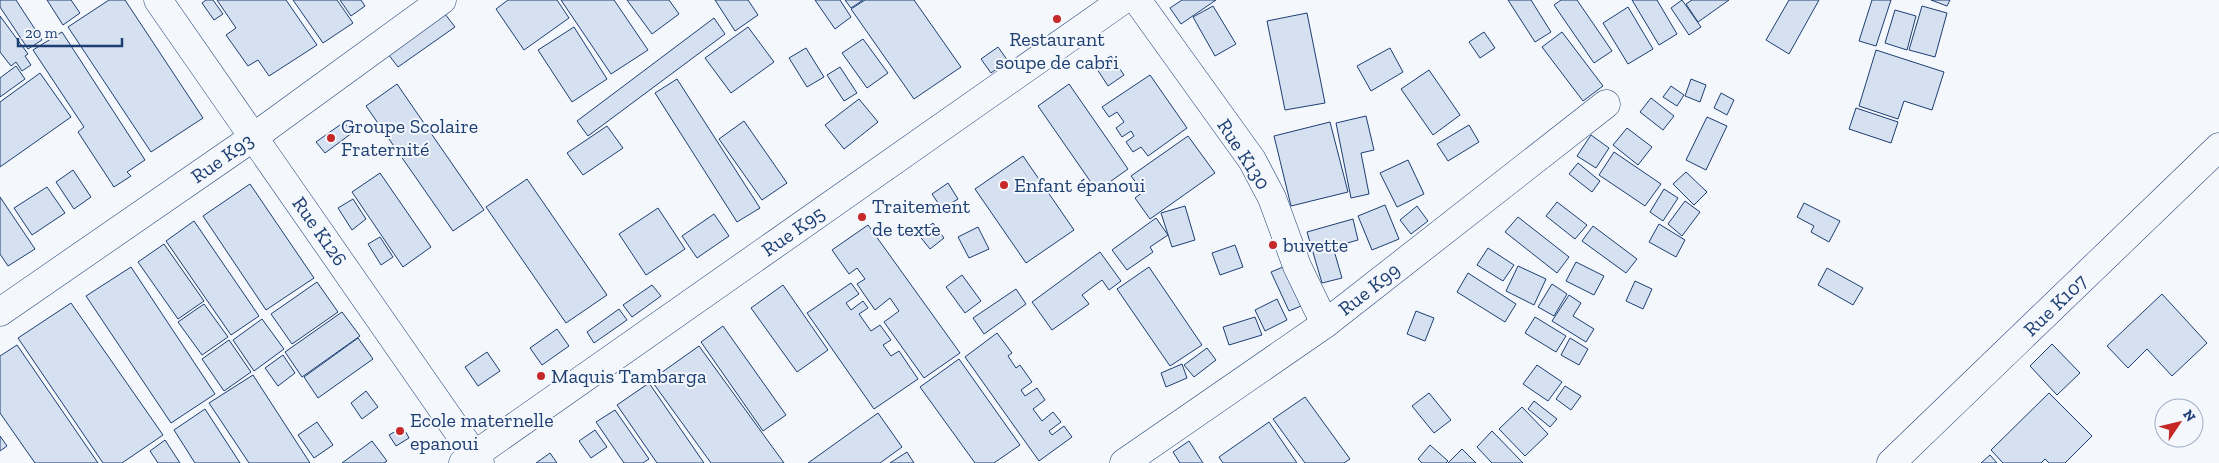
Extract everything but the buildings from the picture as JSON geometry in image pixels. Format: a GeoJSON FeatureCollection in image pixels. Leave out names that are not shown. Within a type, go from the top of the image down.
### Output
{"type":"FeatureCollection","features":[{"type":"Feature","properties":{"kind":"street","name":"Rue K126"},"geometry":{"type":"LineString","coordinates":[[158,0],[254,136],[472,460]]}},
{"type":"Feature","properties":{"kind":"street","name":"Rue K93"},"geometry":{"type":"LineString","coordinates":[[0,312],[254,136],[442,0]]}},
{"type":"Feature","properties":{"kind":"street","name":"Rue K95"},"geometry":{"type":"LineString","coordinates":[[472,460],[1123,0]]}},
{"type":"Feature","properties":{"kind":"street","name":"Rue K130"},"geometry":{"type":"LineString","coordinates":[[1137,0],[1252,160],[1272,198],[1297,266],[1325,324]]}},
{"type":"Feature","properties":{"kind":"street","name":"Rue K99"},"geometry":{"type":"LineString","coordinates":[[1124,463],[1325,324],[1606,104]]}},
{"type":"Feature","properties":{"kind":"street","name":"Rue K107"},"geometry":{"type":"LineString","coordinates":[[1891,463],[2217,152]]}},
{"type":"Feature","properties":{"kind":"place","name":"Restaurant soupe de cabri"},"geometry":{"type":"Point","coordinates":[1057,19]}},
{"type":"Feature","properties":{"kind":"place","name":"Groupe Scolaire Fraternité"},"geometry":{"type":"Point","coordinates":[331,138]}},
{"type":"Feature","properties":{"kind":"place","name":"Enfant épanoui"},"geometry":{"type":"Point","coordinates":[1004,185]}},
{"type":"Feature","properties":{"kind":"place","name":"Traitement de texte"},"geometry":{"type":"Point","coordinates":[862,217]}},
{"type":"Feature","properties":{"kind":"place","name":"buvette"},"geometry":{"type":"Point","coordinates":[1273,245]}},
{"type":"Feature","properties":{"kind":"place","name":"Maquis Tambarga"},"geometry":{"type":"Point","coordinates":[541,376]}},
{"type":"Feature","properties":{"kind":"place","name":"Ecole maternelle epanoui"},"geometry":{"type":"Point","coordinates":[400,431]}}]}
